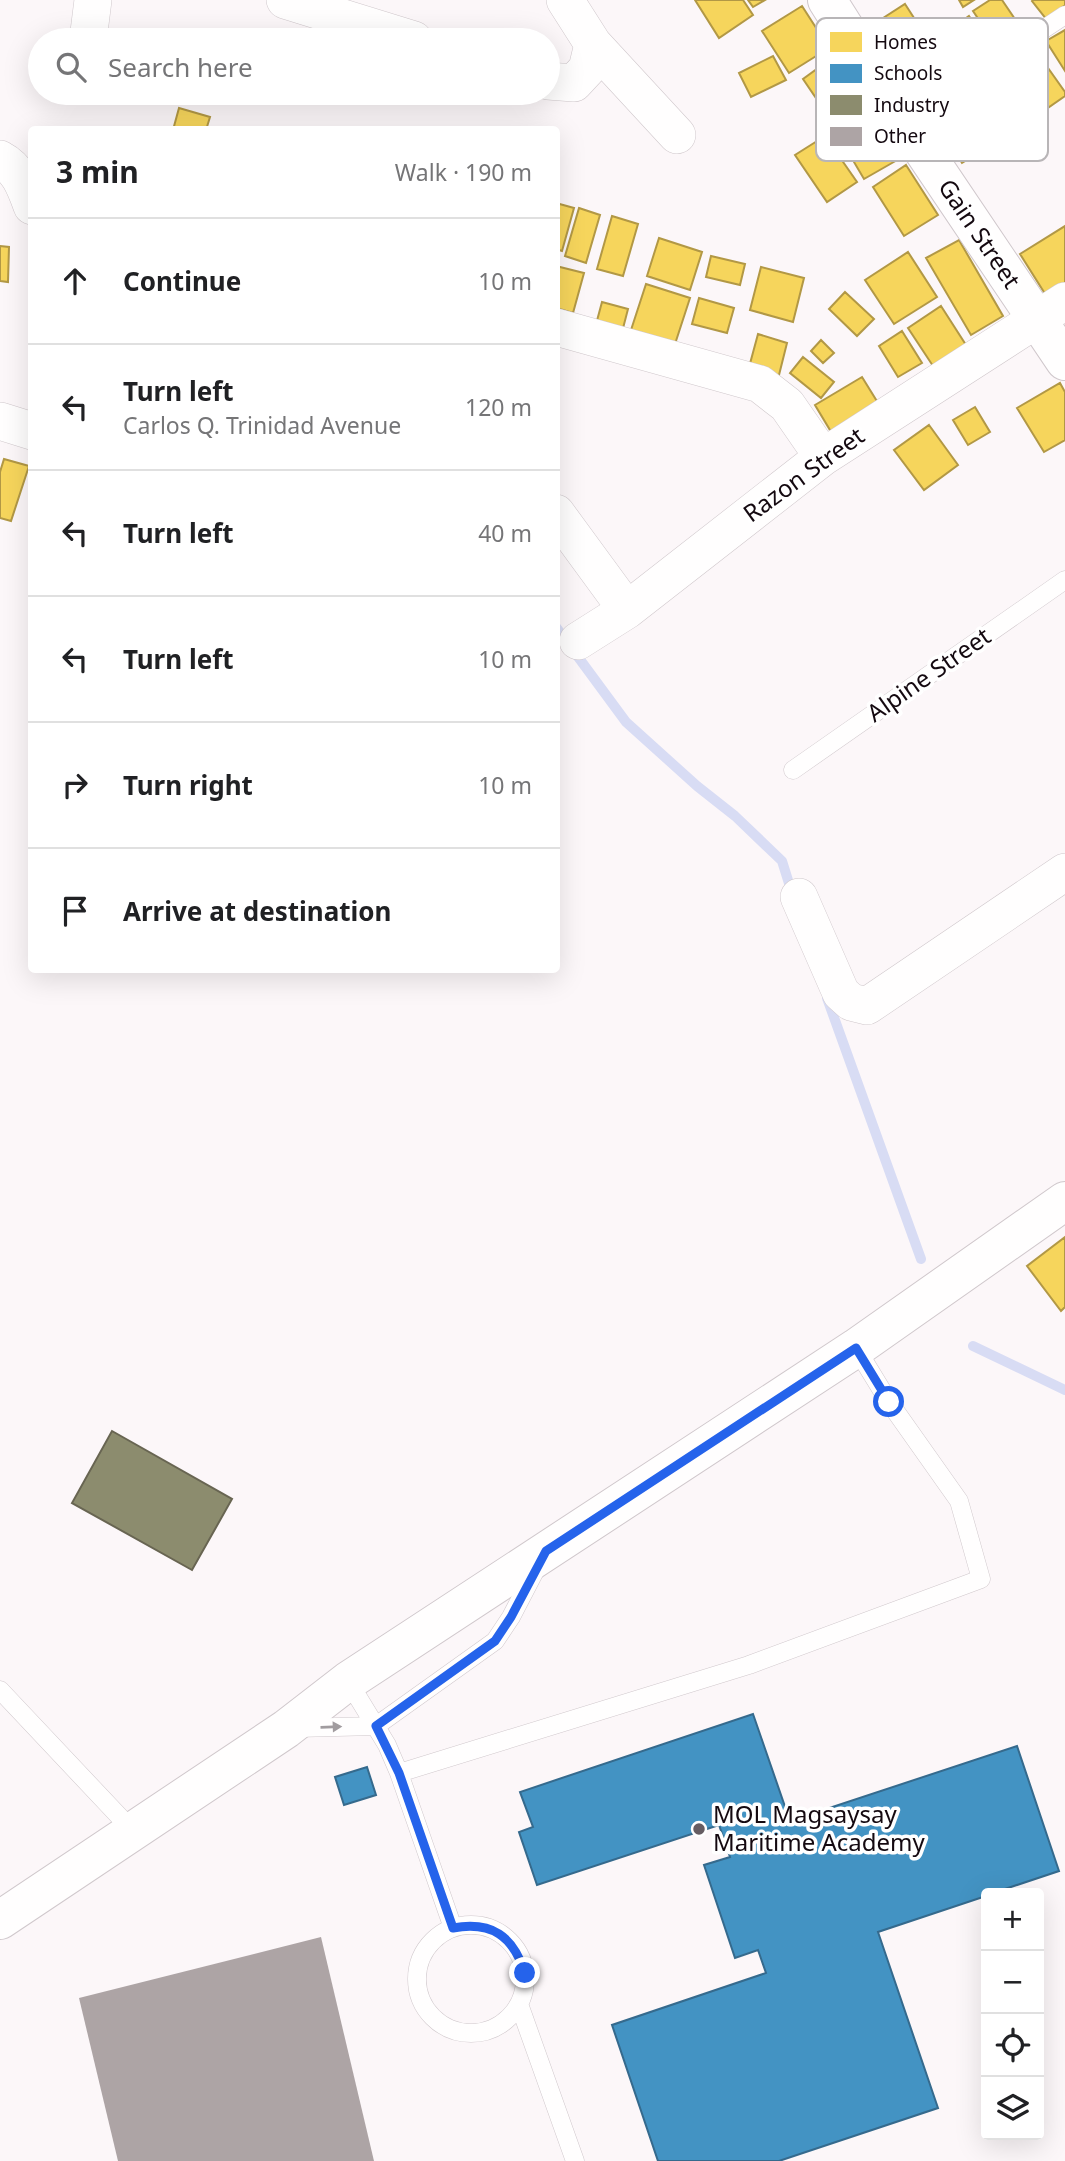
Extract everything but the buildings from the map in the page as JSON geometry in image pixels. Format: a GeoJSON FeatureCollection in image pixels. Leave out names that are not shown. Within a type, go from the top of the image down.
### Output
{"type":"FeatureCollection","features":[{"type":"Feature","properties":{"kind":"main road","name":"Gain Street"},"geometry":{"type":"LineString","coordinates":[[827,0],[838,18]]}},
{"type":"Feature","properties":{"kind":"main road","name":"Gain Street"},"geometry":{"type":"LineString","coordinates":[[934,161],[1051,310],[1065,361]]}},
{"type":"Feature","properties":{"kind":"main road"},"geometry":{"type":"LineString","coordinates":[[0,1920],[286,1729],[348,1681],[856,1348],[1065,1201]]}},
{"type":"Feature","properties":{"kind":"street"},"geometry":{"type":"LineString","coordinates":[[90,28],[93,0]]}},
{"type":"Feature","properties":{"kind":"street"},"geometry":{"type":"LineString","coordinates":[[285,0],[375,28]]}},
{"type":"Feature","properties":{"kind":"street"},"geometry":{"type":"LineString","coordinates":[[362,0],[391,28]]}},
{"type":"Feature","properties":{"kind":"street"},"geometry":{"type":"LineString","coordinates":[[565,0],[593,44],[677,135]]}},
{"type":"Feature","properties":{"kind":"street"},"geometry":{"type":"LineString","coordinates":[[560,81],[574,83],[587,69],[593,44]]}},
{"type":"Feature","properties":{"kind":"street"},"geometry":{"type":"LineString","coordinates":[[0,159],[9,164],[24,184],[28,195]]}},
{"type":"Feature","properties":{"kind":"street","name":"Razon Street"},"geometry":{"type":"LineString","coordinates":[[578,642],[627,610],[823,457],[1051,310]]}},
{"type":"Feature","properties":{"kind":"street"},"geometry":{"type":"LineString","coordinates":[[560,328],[760,384],[787,405],[823,457]]}},
{"type":"Feature","properties":{"kind":"street"},"geometry":{"type":"LineString","coordinates":[[0,421],[28,430]]}},
{"type":"Feature","properties":{"kind":"street"},"geometry":{"type":"LineString","coordinates":[[560,518],[627,610]]}},
{"type":"Feature","properties":{"kind":"street"},"geometry":{"type":"LineString","coordinates":[[799,897],[841,993],[851,1002],[867,1006],[1065,872]]}},
{"type":"Feature","properties":{"kind":"lane"},"geometry":{"type":"LineString","coordinates":[[1048,26],[1065,15]]}},
{"type":"Feature","properties":{"kind":"lane","name":"Alpine Street"},"geometry":{"type":"LineString","coordinates":[[793,770],[1065,580]]}},
{"type":"Feature","properties":{"kind":"lane"},"geometry":{"type":"LineString","coordinates":[[399,1773],[749,1665],[981,1579],[959,1501],[889,1402],[856,1348]]}},
{"type":"Feature","properties":{"kind":"lane"},"geometry":{"type":"LineString","coordinates":[[286,1729],[376,1726],[495,1641],[546,1551]]}},
{"type":"Feature","properties":{"kind":"lane"},"geometry":{"type":"LineString","coordinates":[[348,1681],[376,1726],[399,1773],[453,1928]]}},
{"type":"Feature","properties":{"kind":"lane"},"geometry":{"type":"LineString","coordinates":[[0,1690],[133,1831]]}},
{"type":"Feature","properties":{"kind":"lane"},"geometry":{"type":"LineString","coordinates":[[484,1927],[511,1944],[520,1957],[525,1973],[519,2004],[510,2017],[496,2027],[465,2033],[449,2029],[436,2021],[425,2009],[418,1994],[416,1978],[419,1962],[432,1942],[453,1928],[484,1927]]}},
{"type":"Feature","properties":{"kind":"lane"},"geometry":{"type":"LineString","coordinates":[[519,2004],[575,2161]]}},
{"type":"Feature","properties":{"kind":"waterway"},"geometry":{"type":"LineString","coordinates":[[560,632],[626,722],[735,816],[782,861],[792,893]]}},
{"type":"Feature","properties":{"kind":"waterway"},"geometry":{"type":"LineString","coordinates":[[827,998],[921,1259]]}},
{"type":"Feature","properties":{"kind":"waterway"},"geometry":{"type":"LineString","coordinates":[[973,1346],[1065,1390]]}},
{"type":"Feature","properties":{"kind":"place","name":"MOL Magsaysay Maritime Academy"},"geometry":{"type":"Point","coordinates":[699,1829]}},
{"type":"Feature","properties":{"kind":"route"},"geometry":{"type":"LineString","coordinates":[[525,1973],[520,1957],[511,1944],[499,1934],[484,1927],[453,1928],[399,1773],[376,1726],[495,1641],[546,1551],[856,1348],[889,1402]]}}]}
